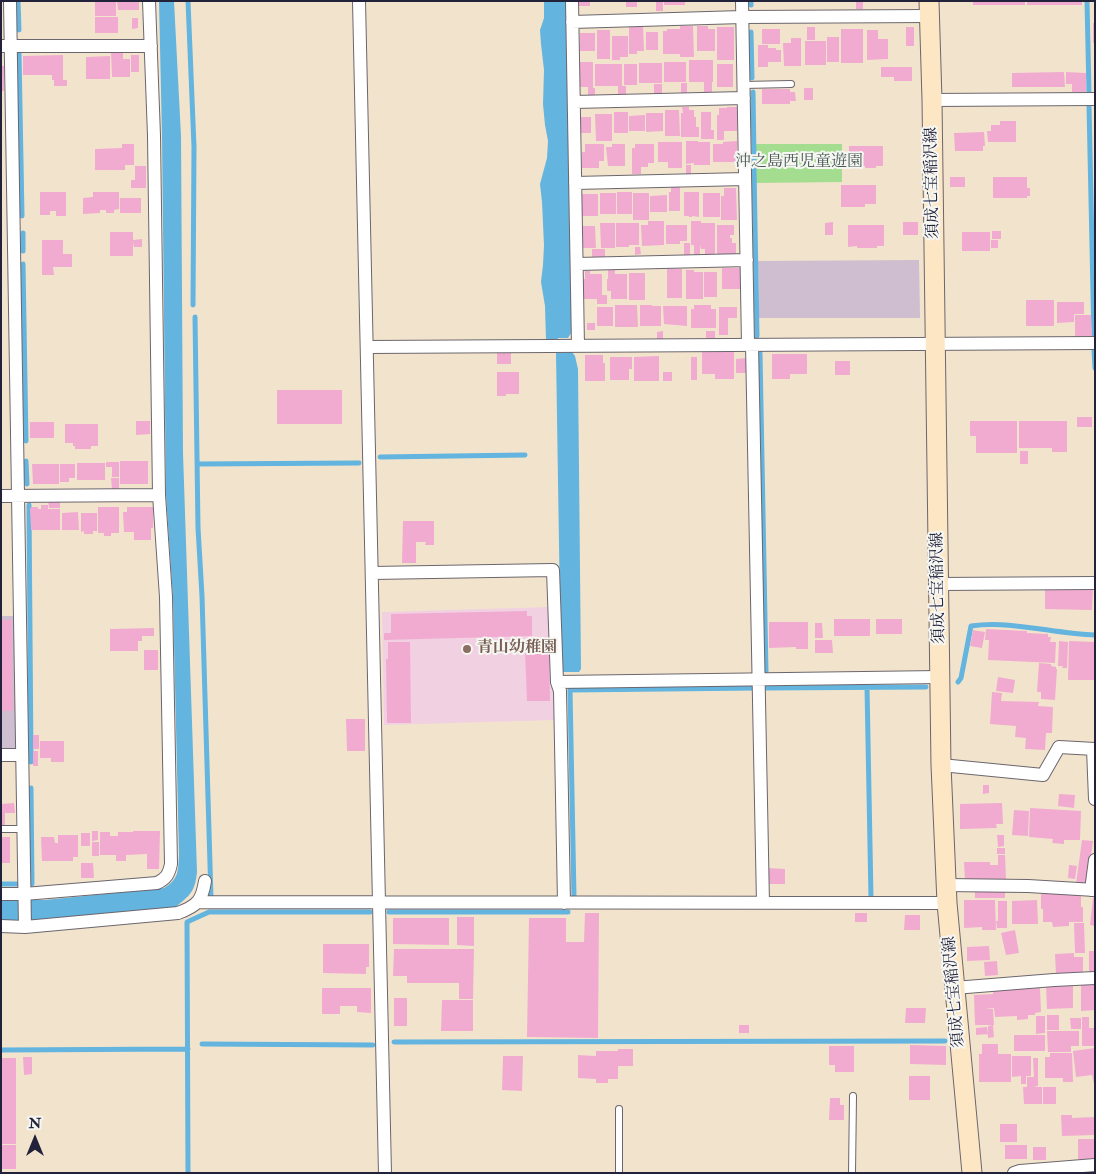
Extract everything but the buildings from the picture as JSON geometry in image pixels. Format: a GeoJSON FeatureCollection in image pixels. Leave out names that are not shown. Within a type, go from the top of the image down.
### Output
{"type":"FeatureCollection","features":[{"type":"Feature","properties":{"kind":"main road","name":"須成七宝稲沢線"},"geometry":{"type":"LineString","coordinates":[[930,9],[941,765],[947,894],[954,988],[972,1173]]}},
{"type":"Feature","properties":{"kind":"street"},"geometry":{"type":"LineString","coordinates":[[10,1],[6,46],[10,134],[18,496],[24,924]]}},
{"type":"Feature","properties":{"kind":"street"},"geometry":{"type":"LineString","coordinates":[[1,894],[24,896],[157,883],[170,873],[166,597],[159,495],[154,136],[150,1]]}},
{"type":"Feature","properties":{"kind":"street"},"geometry":{"type":"LineString","coordinates":[[359,1],[385,1173]]}},
{"type":"Feature","properties":{"kind":"street"},"geometry":{"type":"LineString","coordinates":[[572,1],[578,346]]}},
{"type":"Feature","properties":{"kind":"street"},"geometry":{"type":"LineString","coordinates":[[742,1],[746,260],[759,679],[763,902]]}},
{"type":"Feature","properties":{"kind":"street"},"geometry":{"type":"LineString","coordinates":[[572,22],[930,9]]}},
{"type":"Feature","properties":{"kind":"street"},"geometry":{"type":"LineString","coordinates":[[6,46],[151,46]]}},
{"type":"Feature","properties":{"kind":"street"},"geometry":{"type":"LineString","coordinates":[[574,102],[744,91]]}},
{"type":"Feature","properties":{"kind":"street"},"geometry":{"type":"LineString","coordinates":[[932,100],[1095,99]]}},
{"type":"Feature","properties":{"kind":"street"},"geometry":{"type":"LineString","coordinates":[[575,183],[745,179]]}},
{"type":"Feature","properties":{"kind":"street"},"geometry":{"type":"LineString","coordinates":[[577,264],[746,260]]}},
{"type":"Feature","properties":{"kind":"street"},"geometry":{"type":"LineString","coordinates":[[367,347],[1095,343]]}},
{"type":"Feature","properties":{"kind":"street"},"geometry":{"type":"LineString","coordinates":[[1,496],[159,495]]}},
{"type":"Feature","properties":{"kind":"street"},"geometry":{"type":"LineString","coordinates":[[372,572],[553,570],[556,682],[560,691],[564,902]]}},
{"type":"Feature","properties":{"kind":"street"},"geometry":{"type":"LineString","coordinates":[[939,584],[1095,583]]}},
{"type":"Feature","properties":{"kind":"street"},"geometry":{"type":"LineString","coordinates":[[556,682],[940,676]]}},
{"type":"Feature","properties":{"kind":"street"},"geometry":{"type":"LineString","coordinates":[[941,765],[1042,775],[1059,747],[1094,749],[1095,799]]}},
{"type":"Feature","properties":{"kind":"street"},"geometry":{"type":"LineString","coordinates":[[1,755],[22,755]]}},
{"type":"Feature","properties":{"kind":"street"},"geometry":{"type":"LineString","coordinates":[[197,902],[763,902],[947,894],[1028,886],[1093,890],[1095,860]]}},
{"type":"Feature","properties":{"kind":"street"},"geometry":{"type":"LineString","coordinates":[[1,926],[178,913],[190,909],[197,902],[203,893],[205,881]]}},
{"type":"Feature","properties":{"kind":"street"},"geometry":{"type":"LineString","coordinates":[[954,988],[1095,978]]}},
{"type":"Feature","properties":{"kind":"street"},"geometry":{"type":"LineString","coordinates":[[1014,1173],[1020,1170],[1073,1169],[1095,1165]]}},
{"type":"Feature","properties":{"kind":"lane"},"geometry":{"type":"LineString","coordinates":[[744,91],[791,84]]}},
{"type":"Feature","properties":{"kind":"lane"},"geometry":{"type":"LineString","coordinates":[[1,829],[23,829]]}},
{"type":"Feature","properties":{"kind":"lane"},"geometry":{"type":"LineString","coordinates":[[852,1096],[852,1173]]}},
{"type":"Feature","properties":{"kind":"lane"},"geometry":{"type":"LineString","coordinates":[[619,1109],[620,1173]]}},
{"type":"Feature","properties":{"kind":"shaded area"},"geometry":{"type":"Polygon","coordinates":[[[919,260],[920,318],[759,318],[758,261],[919,260]]]}},
{"type":"Feature","properties":{"kind":"shaded area","name":"青山幼稚園"},"geometry":{"type":"Polygon","coordinates":[[[550,607],[556,720],[384,725],[382,612],[550,607]]]}},
{"type":"Feature","properties":{"kind":"shaded area"},"geometry":{"type":"Polygon","coordinates":[[[1,616],[17,616],[19,747],[14,751],[1,752],[1,616]]]}},
{"type":"Feature","properties":{"kind":"green space","name":"沖之島西児童遊園"},"geometry":{"type":"Polygon","coordinates":[[[756,144],[842,144],[842,182],[756,183],[756,144]]]}},
{"type":"Feature","properties":{"kind":"water"},"geometry":{"type":"Polygon","coordinates":[[[159,1],[174,1],[181,136],[183,453],[196,879],[191,892],[176,907],[35,921],[1,920],[1,900],[45,900],[164,888],[173,881],[178,870],[173,598],[166,495],[159,1]]]}},
{"type":"Feature","properties":{"kind":"water"},"geometry":{"type":"Polygon","coordinates":[[[544,1],[568,1],[573,330],[568,338],[558,338],[557,340],[546,340],[545,306],[541,282],[544,245],[540,184],[547,158],[548,141],[543,104],[544,70],[540,30],[544,18],[544,1]]]}},
{"type":"Feature","properties":{"kind":"water"},"geometry":{"type":"Polygon","coordinates":[[[572,352],[578,369],[581,669],[579,672],[561,672],[556,353],[572,352]]]}},
{"type":"Feature","properties":{"kind":"waterway"},"geometry":{"type":"LineString","coordinates":[[18,1],[19,30]]}},
{"type":"Feature","properties":{"kind":"waterway"},"geometry":{"type":"LineString","coordinates":[[188,1],[194,147],[193,305]]}},
{"type":"Feature","properties":{"kind":"waterway"},"geometry":{"type":"LineString","coordinates":[[1087,1],[1089,93]]}},
{"type":"Feature","properties":{"kind":"waterway"},"geometry":{"type":"LineString","coordinates":[[751,32],[752,78]]}},
{"type":"Feature","properties":{"kind":"waterway"},"geometry":{"type":"LineString","coordinates":[[19,53],[22,216]]}},
{"type":"Feature","properties":{"kind":"waterway"},"geometry":{"type":"LineString","coordinates":[[753,92],[754,159]]}},
{"type":"Feature","properties":{"kind":"waterway"},"geometry":{"type":"LineString","coordinates":[[1089,106],[1094,339]]}},
{"type":"Feature","properties":{"kind":"waterway"},"geometry":{"type":"LineString","coordinates":[[754,168],[757,336]]}},
{"type":"Feature","properties":{"kind":"waterway"},"geometry":{"type":"LineString","coordinates":[[23,233],[23,251]]}},
{"type":"Feature","properties":{"kind":"waterway"},"geometry":{"type":"LineString","coordinates":[[23,264],[26,441]]}},
{"type":"Feature","properties":{"kind":"waterway"},"geometry":{"type":"LineString","coordinates":[[195,317],[198,528],[202,596],[211,898]]}},
{"type":"Feature","properties":{"kind":"waterway"},"geometry":{"type":"LineString","coordinates":[[1094,350],[1095,368]]}},
{"type":"Feature","properties":{"kind":"waterway"},"geometry":{"type":"LineString","coordinates":[[760,353],[766,673]]}},
{"type":"Feature","properties":{"kind":"waterway"},"geometry":{"type":"LineString","coordinates":[[380,457],[525,455]]}},
{"type":"Feature","properties":{"kind":"waterway"},"geometry":{"type":"LineString","coordinates":[[26,461],[27,484]]}},
{"type":"Feature","properties":{"kind":"waterway"},"geometry":{"type":"LineString","coordinates":[[197,464],[359,463]]}},
{"type":"Feature","properties":{"kind":"waterway"},"geometry":{"type":"LineString","coordinates":[[29,505],[31,762]]}},
{"type":"Feature","properties":{"kind":"waterway"},"geometry":{"type":"LineString","coordinates":[[958,682],[961,678],[971,626],[1017,626],[1095,635]]}},
{"type":"Feature","properties":{"kind":"waterway"},"geometry":{"type":"LineString","coordinates":[[867,687],[871,898]]}},
{"type":"Feature","properties":{"kind":"waterway"},"geometry":{"type":"LineString","coordinates":[[763,688],[926,687]]}},
{"type":"Feature","properties":{"kind":"waterway"},"geometry":{"type":"LineString","coordinates":[[574,897],[570,690],[756,688]]}},
{"type":"Feature","properties":{"kind":"waterway"},"geometry":{"type":"LineString","coordinates":[[31,788],[32,884]]}},
{"type":"Feature","properties":{"kind":"waterway"},"geometry":{"type":"LineString","coordinates":[[1,884],[19,884]]}},
{"type":"Feature","properties":{"kind":"waterway"},"geometry":{"type":"LineString","coordinates":[[188,1173],[187,922],[209,912],[370,912]]}},
{"type":"Feature","properties":{"kind":"waterway"},"geometry":{"type":"LineString","coordinates":[[389,912],[568,912]]}},
{"type":"Feature","properties":{"kind":"waterway"},"geometry":{"type":"LineString","coordinates":[[394,1042],[945,1041]]}},
{"type":"Feature","properties":{"kind":"waterway"},"geometry":{"type":"LineString","coordinates":[[202,1044],[373,1045]]}},
{"type":"Feature","properties":{"kind":"waterway"},"geometry":{"type":"LineString","coordinates":[[1,1050],[188,1049]]}},
{"type":"Feature","properties":{"kind":"place","name":"青山幼稚園"},"geometry":{"type":"Point","coordinates":[467,649]}}]}
